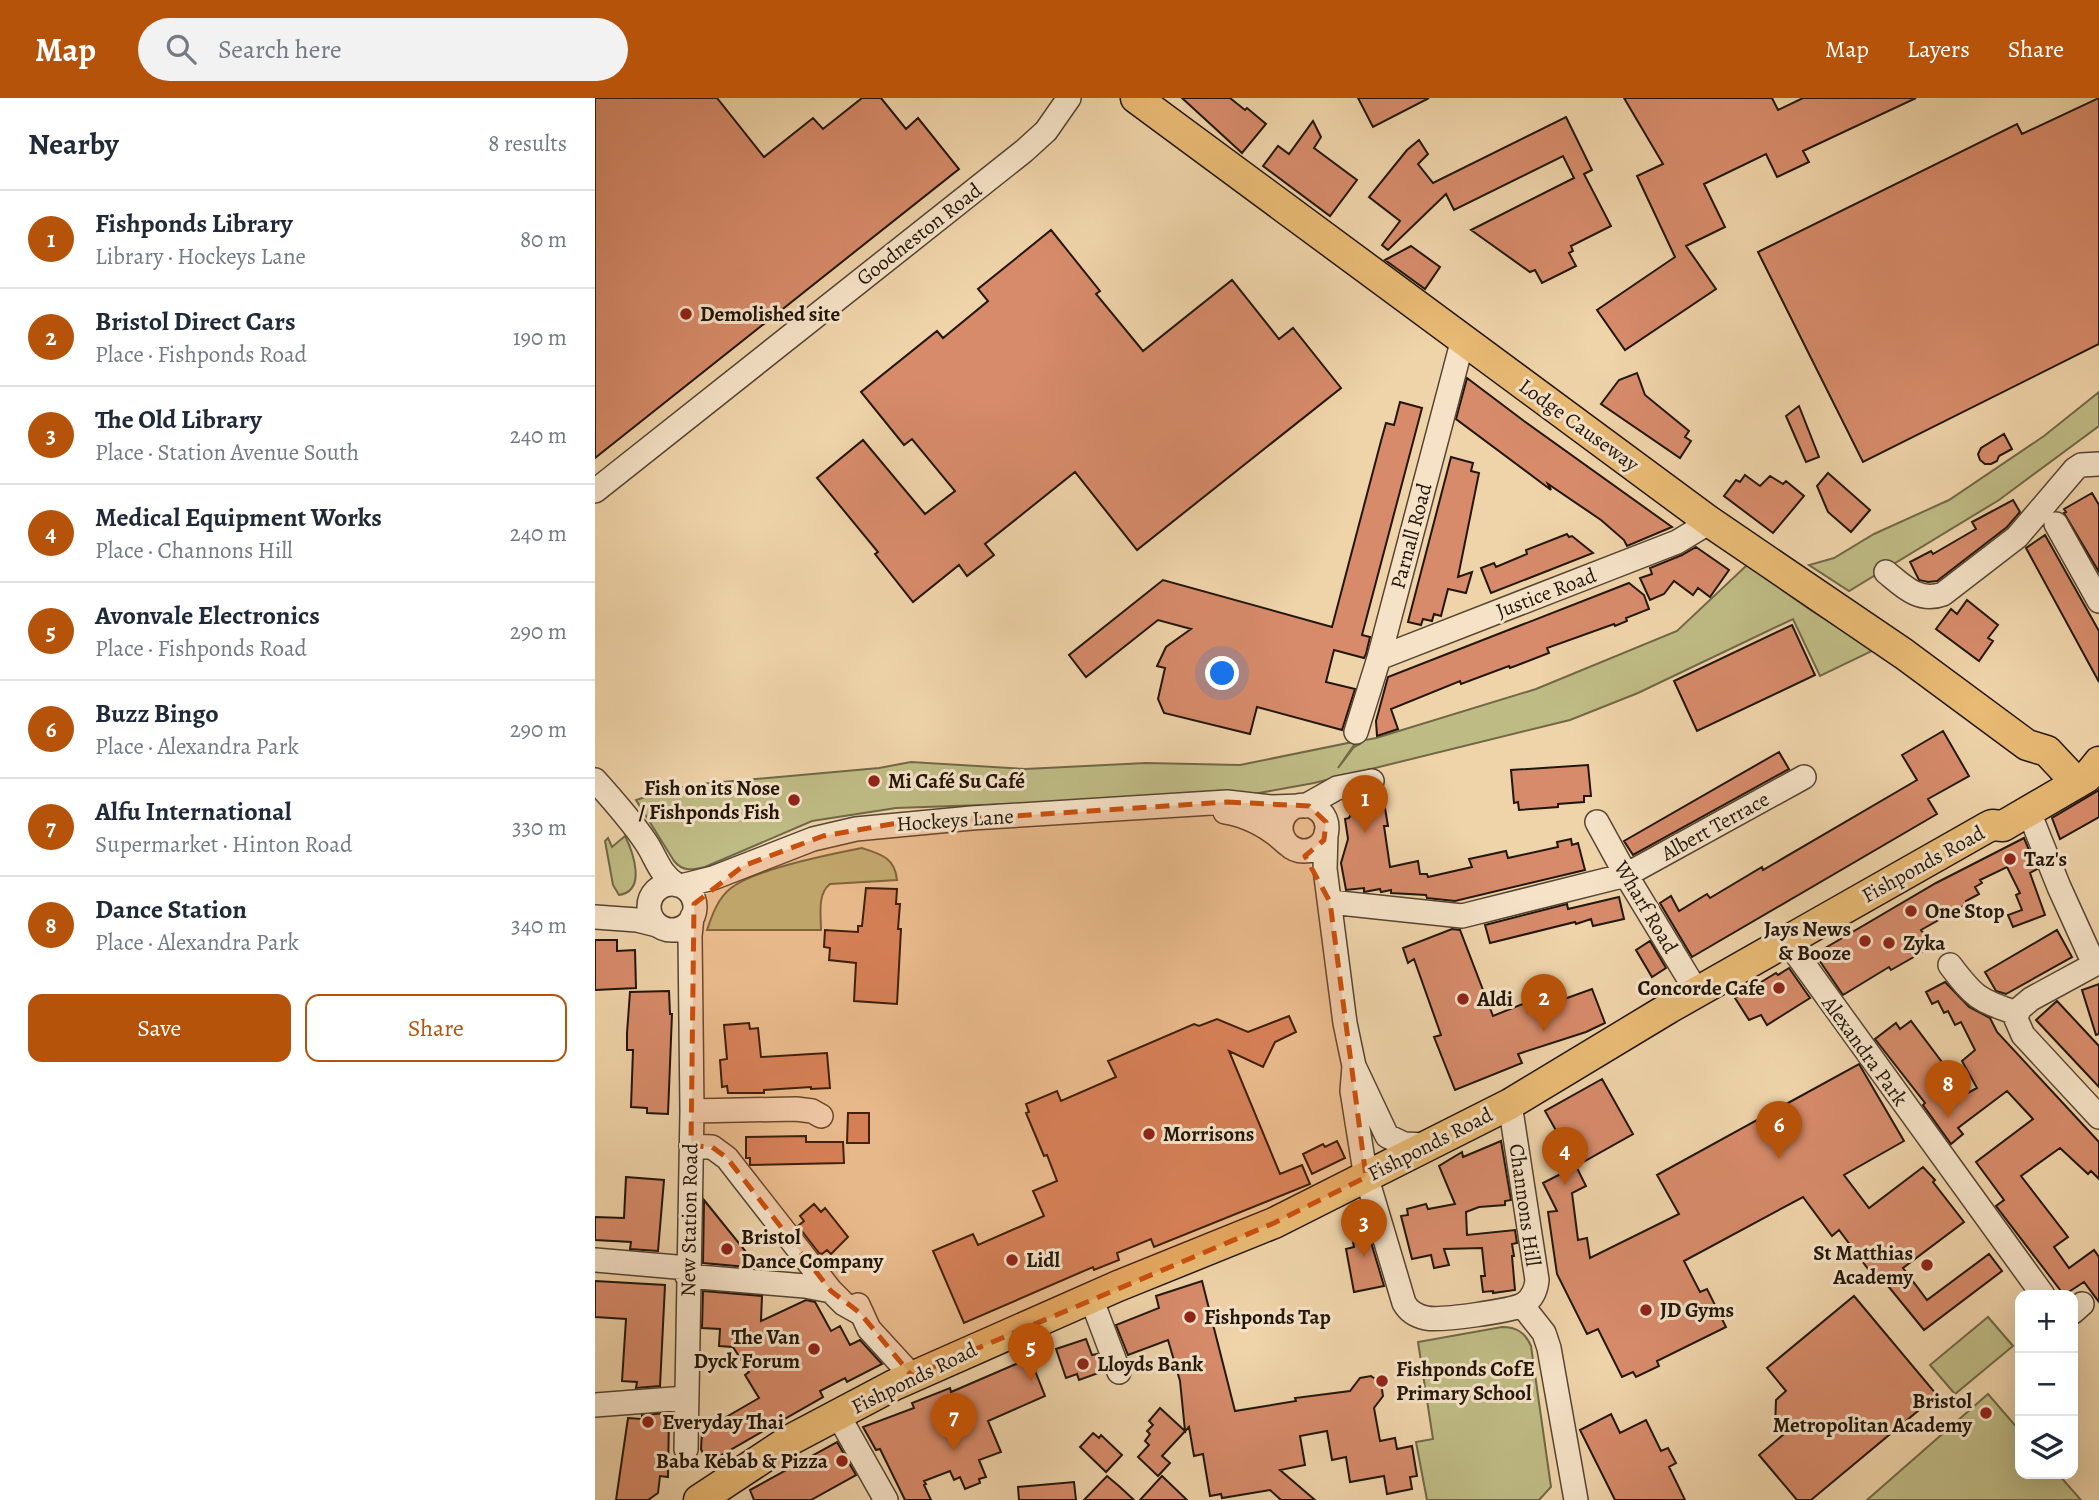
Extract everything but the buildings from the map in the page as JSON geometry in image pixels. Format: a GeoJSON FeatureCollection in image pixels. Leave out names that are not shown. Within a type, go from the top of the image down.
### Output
{"type":"FeatureCollection","features":[{"type":"Feature","properties":{"kind":"main road","name":"Lodge Causeway"},"geometry":{"type":"LineString","coordinates":[[1136,98],[1710,522],[1904,654],[2027,745],[2047,751],[2062,781]]}},
{"type":"Feature","properties":{"kind":"main road","name":"Fishponds Road"},"geometry":{"type":"LineString","coordinates":[[699,1500],[732,1490],[790,1440],[912,1376],[1266,1226],[1510,1104],[1697,992],[1992,825],[2003,826],[2029,812],[2062,781],[2079,760],[2099,761]]}},
{"type":"Feature","properties":{"kind":"main road","name":"Fishponds Road"},"geometry":{"type":"LineString","coordinates":[[1992,825],[1996,812],[2062,781]]}},
{"type":"Feature","properties":{"kind":"street","name":"Goodneston Road"},"geometry":{"type":"LineString","coordinates":[[595,491],[1024,152],[1046,131],[1069,98]]}},
{"type":"Feature","properties":{"kind":"street","name":"Parnall Road"},"geometry":{"type":"LineString","coordinates":[[1356,732],[1379,658],[1463,340]]}},
{"type":"Feature","properties":{"kind":"street"},"geometry":{"type":"LineString","coordinates":[[1886,572],[1920,596],[1943,594],[2017,537],[2075,469],[2088,463],[2099,464]]}},
{"type":"Feature","properties":{"kind":"street","name":"Justice Road"},"geometry":{"type":"LineString","coordinates":[[1379,658],[1677,542],[1710,522]]}},
{"type":"Feature","properties":{"kind":"street"},"geometry":{"type":"LineString","coordinates":[[2056,524],[2099,601]]}},
{"type":"Feature","properties":{"kind":"street","name":"Albert Terrace"},"geometry":{"type":"LineString","coordinates":[[1330,902],[1462,916],[1626,876],[1804,777]]}},
{"type":"Feature","properties":{"kind":"street"},"geometry":{"type":"LineString","coordinates":[[595,780],[645,841],[663,874],[686,898],[685,925],[679,929],[671,930],[637,920],[595,917]]}},
{"type":"Feature","properties":{"kind":"street"},"geometry":{"type":"LineString","coordinates":[[1372,781],[1358,786],[1341,799],[1332,811],[1321,844],[1304,852],[1290,846],[1281,833],[1282,820],[1289,810],[1303,806],[1337,788],[1372,781]]}},
{"type":"Feature","properties":{"kind":"street","name":"Hockeys Lane"},"geometry":{"type":"LineString","coordinates":[[686,898],[743,866],[823,836],[877,826],[1227,802],[1272,807],[1303,806]]}},
{"type":"Feature","properties":{"kind":"street","name":"Hockeys Lane"},"geometry":{"type":"LineString","coordinates":[[1173,806],[1241,816],[1268,828],[1316,872],[1330,902]]}},
{"type":"Feature","properties":{"kind":"street"},"geometry":{"type":"LineString","coordinates":[[1303,806],[1320,812],[1327,830]]}},
{"type":"Feature","properties":{"kind":"street"},"geometry":{"type":"LineString","coordinates":[[2029,812],[2059,887],[2096,963],[2031,999],[2016,1013],[2016,1024],[2019,1031],[2099,1117]]}},
{"type":"Feature","properties":{"kind":"street","name":"Wharf Road"},"geometry":{"type":"LineString","coordinates":[[1597,821],[1626,876],[1697,992]]}},
{"type":"Feature","properties":{"kind":"street","name":"Hockeys Lane"},"geometry":{"type":"LineString","coordinates":[[1327,830],[1325,861],[1345,1023],[1354,1066],[1388,1136],[1404,1144],[1427,1145]]}},
{"type":"Feature","properties":{"kind":"street"},"geometry":{"type":"LineString","coordinates":[[645,841],[651,867],[652,896],[649,912],[659,926]]}},
{"type":"Feature","properties":{"kind":"street"},"geometry":{"type":"LineString","coordinates":[[595,911],[629,907],[652,896],[663,886],[686,898]]}},
{"type":"Feature","properties":{"kind":"street","name":"New Station Road"},"geometry":{"type":"LineString","coordinates":[[686,898],[691,992],[692,1111],[686,1449]]}},
{"type":"Feature","properties":{"kind":"street","name":"New Station Road"},"geometry":{"type":"LineString","coordinates":[[659,926],[672,941],[691,992]]}},
{"type":"Feature","properties":{"kind":"street","name":"Alexandra Park"},"geometry":{"type":"LineString","coordinates":[[1787,942],[2039,1290]]}},
{"type":"Feature","properties":{"kind":"street"},"geometry":{"type":"LineString","coordinates":[[1950,965],[1970,992],[1982,1001],[2016,1013]]}},
{"type":"Feature","properties":{"kind":"street","name":"Hockeys Lane"},"geometry":{"type":"LineString","coordinates":[[1354,1066],[1352,1091],[1366,1177],[1402,1298],[1412,1313],[1425,1318],[1440,1319],[1522,1305]]}},
{"type":"Feature","properties":{"kind":"street","name":"Channons Hill"},"geometry":{"type":"LineString","coordinates":[[1510,1104],[1537,1280],[1533,1296],[1522,1305]]}},
{"type":"Feature","properties":{"kind":"street"},"geometry":{"type":"LineString","coordinates":[[692,1111],[796,1109],[812,1111],[821,1116]]}},
{"type":"Feature","properties":{"kind":"street"},"geometry":{"type":"LineString","coordinates":[[691,1146],[712,1147],[727,1158],[831,1291],[844,1304],[859,1309],[869,1329],[912,1376]]}},
{"type":"Feature","properties":{"kind":"street"},"geometry":{"type":"LineString","coordinates":[[595,1260],[831,1291]]}},
{"type":"Feature","properties":{"kind":"street"},"geometry":{"type":"LineString","coordinates":[[1091,1298],[1119,1372]]}},
{"type":"Feature","properties":{"kind":"street"},"geometry":{"type":"LineString","coordinates":[[1522,1305],[1544,1333],[1549,1348],[1576,1500]]}},
{"type":"Feature","properties":{"kind":"street"},"geometry":{"type":"LineString","coordinates":[[595,1405],[686,1398]]}},
{"type":"Feature","properties":{"kind":"street"},"geometry":{"type":"LineString","coordinates":[[838,1415],[886,1500]]}},
{"type":"Feature","properties":{"kind":"highlighted area"},"geometry":{"type":"Polygon","coordinates":[[[1227,802],[1309,806],[1326,822],[1324,840],[1305,856],[1330,902],[1366,1177],[1274,1223],[912,1376],[860,1313],[831,1291],[727,1158],[712,1147],[691,1146],[694,904],[743,866],[823,836],[892,824],[1227,802]]]}},
{"type":"Feature","properties":{"kind":"shaded area"},"geometry":{"type":"Polygon","coordinates":[[[2099,392],[2099,426],[1999,500],[1849,591],[1809,565],[1834,558],[1874,534],[1949,500],[2044,436],[2099,392]]]}},
{"type":"Feature","properties":{"kind":"shaded area"},"geometry":{"type":"Polygon","coordinates":[[[1747,565],[1874,650],[1820,676],[1793,619],[1638,693],[1570,720],[1314,783],[1259,793],[1206,797],[896,808],[812,821],[696,869],[684,869],[677,865],[636,800],[663,791],[700,784],[879,768],[911,762],[1025,769],[1146,763],[1240,765],[1353,742],[1354,745],[1338,768],[1360,741],[1536,689],[1677,631],[1747,565]]]}},
{"type":"Feature","properties":{"kind":"shaded area"},"geometry":{"type":"Polygon","coordinates":[[[625,836],[634,861],[635,879],[628,892],[619,895],[613,885],[605,841],[608,838],[612,847],[625,836]]]}},
{"type":"Feature","properties":{"kind":"shaded area"},"geometry":{"type":"Polygon","coordinates":[[[862,848],[886,858],[896,873],[897,880],[830,884],[821,899],[821,930],[707,930],[722,897],[742,881],[794,863],[862,848]]]}},
{"type":"Feature","properties":{"kind":"shaded area"},"geometry":{"type":"Polygon","coordinates":[[[1988,1317],[2013,1346],[1955,1394],[1930,1365],[1988,1317]]]}},
{"type":"Feature","properties":{"kind":"shaded area"},"geometry":{"type":"Polygon","coordinates":[[[1502,1327],[1520,1331],[1531,1346],[1551,1487],[1539,1500],[1427,1500],[1416,1442],[1433,1439],[1418,1342],[1502,1327]]]}},
{"type":"Feature","properties":{"kind":"shaded area"},"geometry":{"type":"Polygon","coordinates":[[[1988,1394],[2015,1425],[2015,1479],[2062,1479],[2081,1500],[1867,1500],[1988,1394]]]}},
{"type":"Feature","properties":{"kind":"place","name":"Demolished site"},"geometry":{"type":"Point","coordinates":[686,314]}},
{"type":"Feature","properties":{"kind":"place","name":"Mi Café Su Café"},"geometry":{"type":"Point","coordinates":[874,781]}},
{"type":"Feature","properties":{"kind":"place","name":"Fish on its Nose / Fishponds Fish"},"geometry":{"type":"Point","coordinates":[794,800]}},
{"type":"Feature","properties":{"kind":"place","name":"Fishponds Library"},"geometry":{"type":"Point","coordinates":[1365,833]}},
{"type":"Feature","properties":{"kind":"place","name":"Taz's"},"geometry":{"type":"Point","coordinates":[2010,859]}},
{"type":"Feature","properties":{"kind":"place","name":"One Stop"},"geometry":{"type":"Point","coordinates":[1911,911]}},
{"type":"Feature","properties":{"kind":"place","name":"Jays News & Booze"},"geometry":{"type":"Point","coordinates":[1865,941]}},
{"type":"Feature","properties":{"kind":"place","name":"Zyka"},"geometry":{"type":"Point","coordinates":[1889,943]}},
{"type":"Feature","properties":{"kind":"place","name":"Concorde Cafe"},"geometry":{"type":"Point","coordinates":[1779,988]}},
{"type":"Feature","properties":{"kind":"place","name":"Aldi"},"geometry":{"type":"Point","coordinates":[1463,999]}},
{"type":"Feature","properties":{"kind":"place","name":"Bristol Direct Cars"},"geometry":{"type":"Point","coordinates":[1544,1032]}},
{"type":"Feature","properties":{"kind":"place","name":"Dance Station"},"geometry":{"type":"Point","coordinates":[1948,1118]}},
{"type":"Feature","properties":{"kind":"place","name":"Morrisons"},"geometry":{"type":"Point","coordinates":[1149,1134]}},
{"type":"Feature","properties":{"kind":"place","name":"Buzz Bingo"},"geometry":{"type":"Point","coordinates":[1779,1159]}},
{"type":"Feature","properties":{"kind":"place","name":"Medical Equipment Works"},"geometry":{"type":"Point","coordinates":[1565,1185]}},
{"type":"Feature","properties":{"kind":"place","name":"Bristol Dance Company"},"geometry":{"type":"Point","coordinates":[727,1249]}},
{"type":"Feature","properties":{"kind":"place","name":"The Old Library"},"geometry":{"type":"Point","coordinates":[1364,1257]}},
{"type":"Feature","properties":{"kind":"place","name":"Lidl"},"geometry":{"type":"Point","coordinates":[1012,1260]}},
{"type":"Feature","properties":{"kind":"place","name":"St Matthias Academy"},"geometry":{"type":"Point","coordinates":[1927,1265]}},
{"type":"Feature","properties":{"kind":"place","name":"JD Gyms"},"geometry":{"type":"Point","coordinates":[1646,1310]}},
{"type":"Feature","properties":{"kind":"place","name":"Fishponds Tap"},"geometry":{"type":"Point","coordinates":[1190,1317]}},
{"type":"Feature","properties":{"kind":"place","name":"The Van Dyck Forum"},"geometry":{"type":"Point","coordinates":[814,1349]}},
{"type":"Feature","properties":{"kind":"place","name":"Lloyds Bank"},"geometry":{"type":"Point","coordinates":[1083,1364]}},
{"type":"Feature","properties":{"kind":"place","name":"Avonvale Electronics"},"geometry":{"type":"Point","coordinates":[1031,1381]}},
{"type":"Feature","properties":{"kind":"place","name":"Fishponds CofE Primary School"},"geometry":{"type":"Point","coordinates":[1382,1381]}},
{"type":"Feature","properties":{"kind":"place","name":"Bristol Metropolitan Academy"},"geometry":{"type":"Point","coordinates":[1986,1413]}},
{"type":"Feature","properties":{"kind":"place","name":"Everyday Thai"},"geometry":{"type":"Point","coordinates":[648,1422]}},
{"type":"Feature","properties":{"kind":"place","name":"Alfu International"},"geometry":{"type":"Point","coordinates":[954,1451]}},
{"type":"Feature","properties":{"kind":"place","name":"Baba Kebab & Pizza"},"geometry":{"type":"Point","coordinates":[842,1461]}}]}
